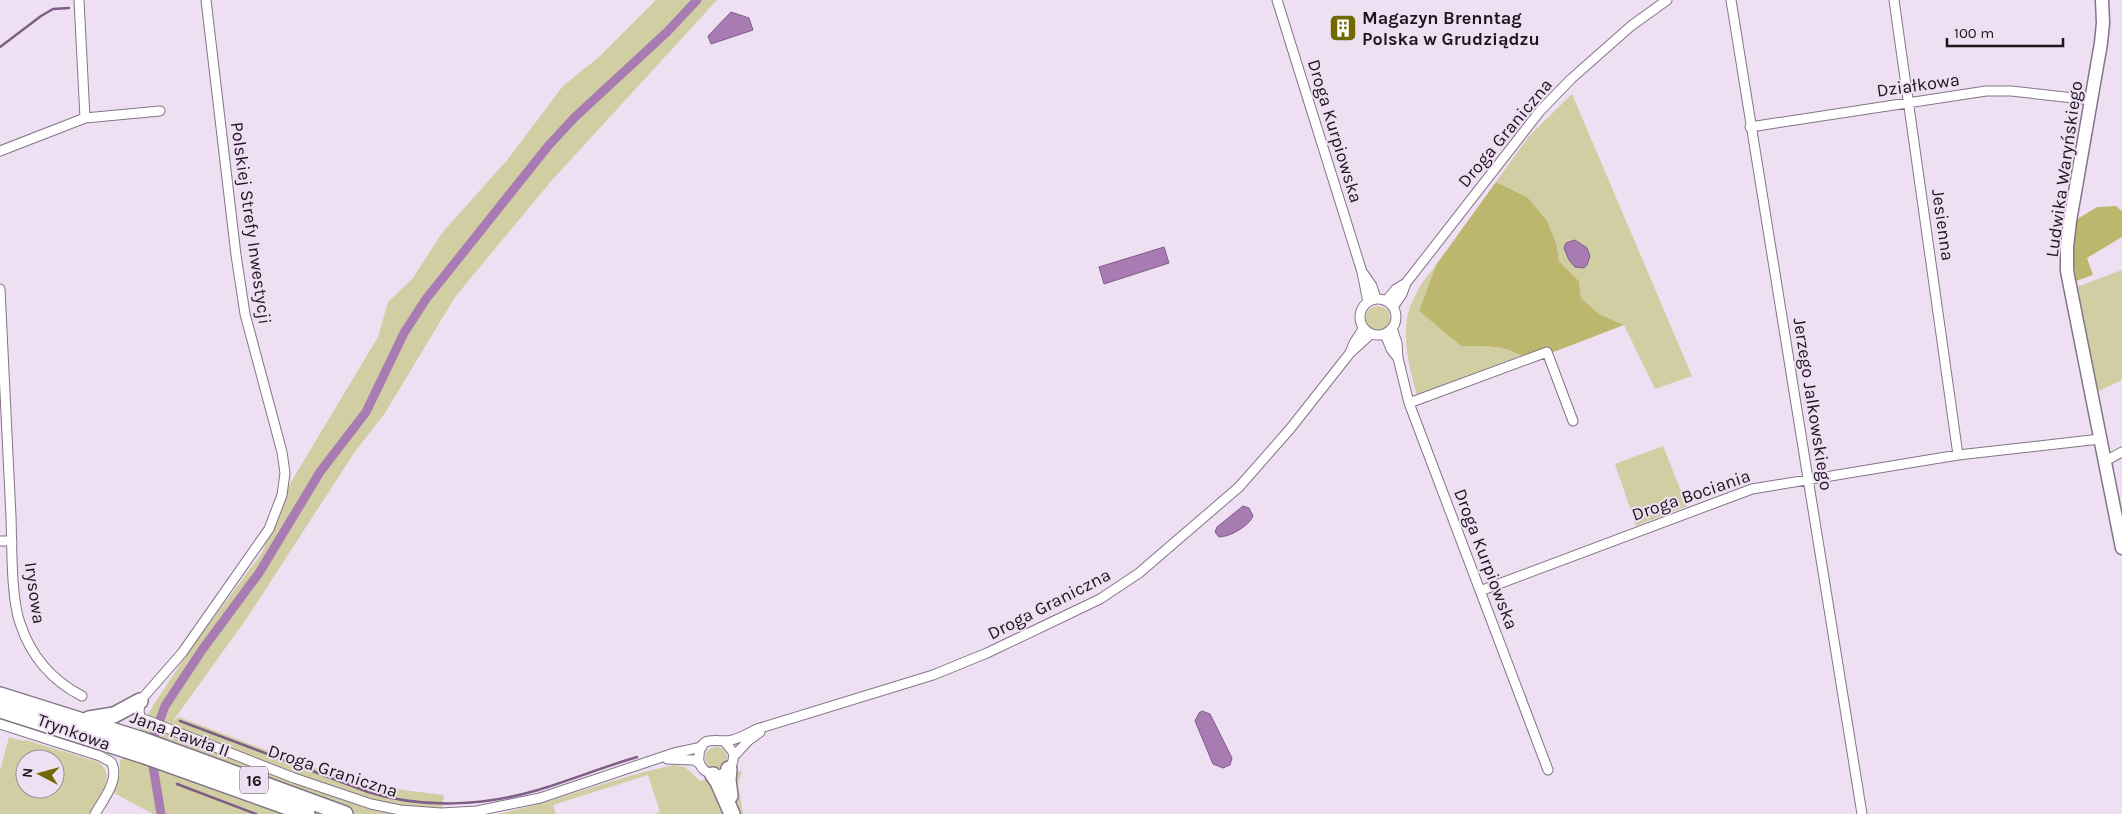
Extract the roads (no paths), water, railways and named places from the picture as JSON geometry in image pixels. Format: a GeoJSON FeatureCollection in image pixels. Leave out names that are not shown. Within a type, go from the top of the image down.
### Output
{"type":"FeatureCollection","features":[{"type":"Feature","properties":{"kind":"main road","name":"Jana Pawła II"},"geometry":{"type":"LineString","coordinates":[[0,695],[81,720],[143,747],[164,762],[307,814]]}},
{"type":"Feature","properties":{"kind":"main road"},"geometry":{"type":"LineString","coordinates":[[81,720],[114,715],[140,701]]}},
{"type":"Feature","properties":{"kind":"main road","name":"Jana Pawła II"},"geometry":{"type":"LineString","coordinates":[[0,710],[143,747],[163,747],[345,814]]}},
{"type":"Feature","properties":{"kind":"main road"},"geometry":{"type":"LineString","coordinates":[[732,763],[728,780],[732,813]]}},
{"type":"Feature","properties":{"kind":"main road"},"geometry":{"type":"LineString","coordinates":[[713,775],[732,813]]}},
{"type":"Feature","properties":{"kind":"street"},"geometry":{"type":"LineString","coordinates":[[79,0],[85,118]]}},
{"type":"Feature","properties":{"kind":"street","name":"Polskiej Strefy Inwestycji"},"geometry":{"type":"LineString","coordinates":[[140,701],[187,646],[269,529],[282,495],[285,473],[282,452],[245,314],[236,255],[206,0]]}},
{"type":"Feature","properties":{"kind":"street","name":"Droga Kurpiowska"},"geometry":{"type":"LineString","coordinates":[[1277,0],[1362,272],[1371,284],[1372,301]]}},
{"type":"Feature","properties":{"kind":"street","name":"Droga Graniczna"},"geometry":{"type":"LineString","coordinates":[[1389,304],[1402,294],[1406,283],[1540,111],[1571,79],[1630,26],[1667,0]]}},
{"type":"Feature","properties":{"kind":"street","name":"Jerzego Jalkowskiego"},"geometry":{"type":"LineString","coordinates":[[1731,0],[1862,814]]}},
{"type":"Feature","properties":{"kind":"street","name":"Jesienna"},"geometry":{"type":"LineString","coordinates":[[1894,0],[1910,102],[1958,455]]}},
{"type":"Feature","properties":{"kind":"street","name":"Ludwika Waryńskiego"},"geometry":{"type":"LineString","coordinates":[[2102,0],[2103,23],[2101,43],[2070,221],[2067,271],[2122,548]]}},
{"type":"Feature","properties":{"kind":"street","name":"Działkowa"},"geometry":{"type":"LineString","coordinates":[[1750,127],[1910,102],[1998,91],[2090,100]]}},
{"type":"Feature","properties":{"kind":"street"},"geometry":{"type":"LineString","coordinates":[[0,151],[85,118],[160,111]]}},
{"type":"Feature","properties":{"kind":"street","name":"Irysowa"},"geometry":{"type":"LineString","coordinates":[[0,289],[12,541],[19,620],[30,647],[46,671],[70,690],[82,696]]}},
{"type":"Feature","properties":{"kind":"street"},"geometry":{"type":"LineString","coordinates":[[1372,301],[1389,304],[1396,318],[1389,331],[1367,331],[1360,318],[1363,306],[1372,301]]}},
{"type":"Feature","properties":{"kind":"street","name":"Droga Graniczna"},"geometry":{"type":"LineString","coordinates":[[725,742],[914,681],[960,664],[1068,616],[1107,595],[1140,573],[1239,487],[1301,416],[1367,331]]}},
{"type":"Feature","properties":{"kind":"street","name":"Droga Kurpiowska"},"geometry":{"type":"LineString","coordinates":[[1389,331],[1391,349],[1398,358],[1409,402],[1548,770]]}},
{"type":"Feature","properties":{"kind":"street"},"geometry":{"type":"LineString","coordinates":[[1409,402],[1547,352],[1573,421]]}},
{"type":"Feature","properties":{"kind":"street","name":"Droga Bociania"},"geometry":{"type":"LineString","coordinates":[[1480,591],[1752,489],[1958,455],[2100,440]]}},
{"type":"Feature","properties":{"kind":"street"},"geometry":{"type":"LineString","coordinates":[[2105,461],[2122,452]]}},
{"type":"Feature","properties":{"kind":"street"},"geometry":{"type":"LineString","coordinates":[[0,541],[12,541]]}},
{"type":"Feature","properties":{"kind":"street","name":"Droga Graniczna"},"geometry":{"type":"LineString","coordinates":[[140,701],[138,708],[140,716],[147,722],[294,778],[371,804],[400,810],[441,813],[477,810],[540,798],[702,747]]}},
{"type":"Feature","properties":{"kind":"street","name":"Trynkowa"},"geometry":{"type":"LineString","coordinates":[[0,724],[100,756],[111,762],[114,772],[112,782],[95,814]]}},
{"type":"Feature","properties":{"kind":"street","name":"Droga Graniczna"},"geometry":{"type":"LineString","coordinates":[[732,763],[749,740],[766,728]]}},
{"type":"Feature","properties":{"kind":"street"},"geometry":{"type":"LineString","coordinates":[[715,739],[725,742],[732,748],[732,763],[719,775],[713,775],[705,771],[698,758],[702,747],[705,743],[715,739]]}},
{"type":"Feature","properties":{"kind":"street","name":"Droga Graniczna"},"geometry":{"type":"LineString","coordinates":[[659,759],[694,760],[700,764]]}},
{"type":"Feature","properties":{"kind":"waterway"},"geometry":{"type":"LineString","coordinates":[[161,814],[153,766],[153,750],[154,736],[165,706],[202,650],[259,573],[320,472],[366,412],[404,333],[426,299],[549,145],[575,117],[667,32],[697,0]]}},
{"type":"Feature","properties":{"kind":"waterway"},"geometry":{"type":"LineString","coordinates":[[0,47],[53,9],[69,8]]}},
{"type":"Feature","properties":{"kind":"waterway"},"geometry":{"type":"LineString","coordinates":[[180,721],[368,792],[410,801],[431,803],[475,802],[517,795],[538,790],[637,757]]}},
{"type":"Feature","properties":{"kind":"waterway"},"geometry":{"type":"LineString","coordinates":[[177,784],[256,814]]}},
{"type":"Feature","properties":{"kind":"place","name":"Magazyn Brenntag Polska w Grudziądzu"},"geometry":{"type":"Point","coordinates":[1343,28]}}]}
